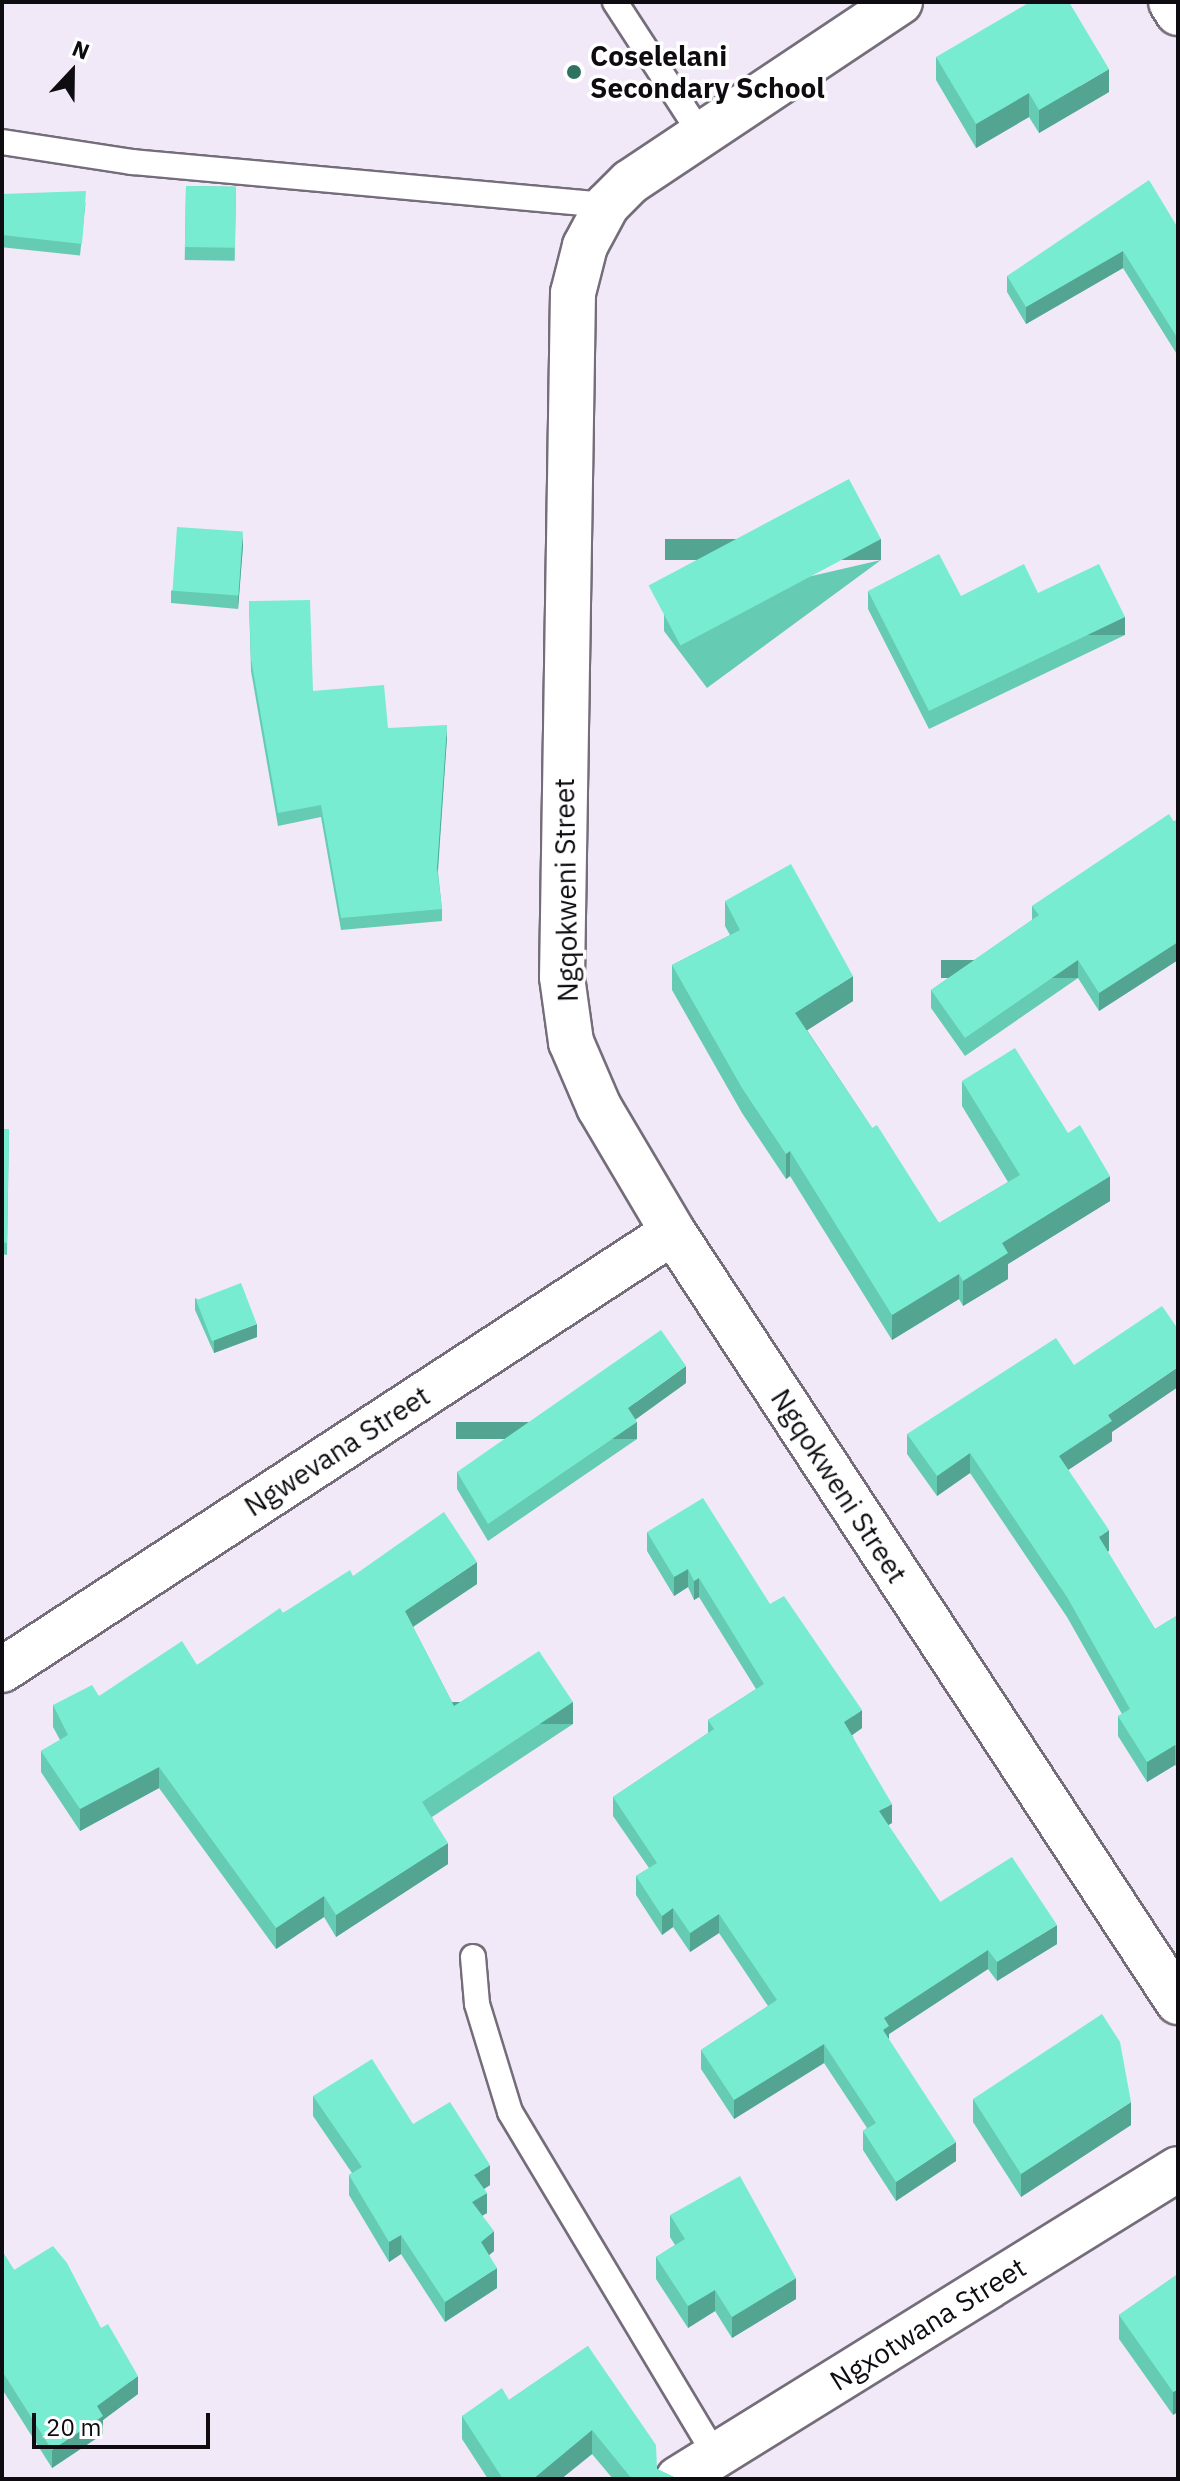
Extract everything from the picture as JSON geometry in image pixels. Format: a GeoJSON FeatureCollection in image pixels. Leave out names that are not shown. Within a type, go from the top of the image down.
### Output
{"type":"FeatureCollection","features":[{"type":"Feature","properties":{"kind":"street","name":"Ngqokweni Street"},"geometry":{"type":"LineString","coordinates":[[900,2],[700,133],[607,205],[585,246],[573,293],[562,977],[577,1055],[599,1107],[673,1232],[1178,2002]]}},
{"type":"Feature","properties":{"kind":"street"},"geometry":{"type":"LineString","coordinates":[[1171,2],[1178,13]]}},
{"type":"Feature","properties":{"kind":"street","name":"Ngwevana Street"},"geometry":{"type":"LineString","coordinates":[[2,1670],[673,1232]]}},
{"type":"Feature","properties":{"kind":"street","name":"Ngxotwana Street"},"geometry":{"type":"LineString","coordinates":[[678,2479],[1178,2169]]}},
{"type":"Feature","properties":{"kind":"lane"},"geometry":{"type":"LineString","coordinates":[[615,2],[700,133]]}},
{"type":"Feature","properties":{"kind":"lane"},"geometry":{"type":"LineString","coordinates":[[2,142],[132,162],[607,205]]}},
{"type":"Feature","properties":{"kind":"lane"},"geometry":{"type":"LineString","coordinates":[[473,1957],[477,2004],[510,2112],[715,2455]]}},
{"type":"Feature","properties":{"kind":"building"},"geometry":{"type":"Polygon","coordinates":[[[1030,2],[1069,2],[1109,69],[1039,110],[1029,93],[976,124],[936,57],[1030,2]]]}},
{"type":"Feature","properties":{"kind":"building"},"geometry":{"type":"Polygon","coordinates":[[[1149,180],[1178,228],[1178,339],[1123,251],[1026,307],[1007,276],[1149,180]]]}},
{"type":"Feature","properties":{"kind":"building"},"geometry":{"type":"Polygon","coordinates":[[[186,186],[236,187],[235,248],[185,247],[186,186]]]}},
{"type":"Feature","properties":{"kind":"building"},"geometry":{"type":"Polygon","coordinates":[[[86,191],[82,244],[2,235],[2,194],[86,191]]]}},
{"type":"Feature","properties":{"kind":"building"},"geometry":{"type":"Polygon","coordinates":[[[849,479],[881,539],[680,646],[649,586],[849,479]]]}},
{"type":"Feature","properties":{"kind":"building"},"geometry":{"type":"Polygon","coordinates":[[[177,527],[243,532],[238,595],[173,591],[177,527]]]}},
{"type":"Feature","properties":{"kind":"building"},"geometry":{"type":"Polygon","coordinates":[[[939,554],[961,596],[1024,564],[1038,593],[1099,564],[1125,617],[929,711],[868,591],[939,554]]]}},
{"type":"Feature","properties":{"kind":"building"},"geometry":{"type":"Polygon","coordinates":[[[310,600],[313,691],[384,685],[388,728],[447,725],[437,868],[442,909],[341,918],[321,805],[278,813],[251,659],[249,601],[310,600]]]}},
{"type":"Feature","properties":{"kind":"building"},"geometry":{"type":"Polygon","coordinates":[[[1169,814],[1174,822],[1178,819],[1178,942],[1099,993],[1078,960],[965,1038],[931,990],[1039,915],[1032,906],[1169,814]]]}},
{"type":"Feature","properties":{"kind":"building"},"geometry":{"type":"Polygon","coordinates":[[[791,864],[853,976],[795,1013],[872,1128],[877,1125],[939,1223],[1020,1175],[962,1081],[1015,1048],[1068,1133],[1080,1125],[1110,1176],[1002,1243],[1008,1253],[963,1281],[959,1274],[892,1315],[790,1151],[786,1154],[742,1088],[672,965],[740,930],[725,901],[791,864]]]}},
{"type":"Feature","properties":{"kind":"building"},"geometry":{"type":"Polygon","coordinates":[[[2,1129],[9,1129],[7,1243],[2,1242],[2,1129]]]}},
{"type":"Feature","properties":{"kind":"building"},"geometry":{"type":"Polygon","coordinates":[[[241,1283],[257,1324],[212,1341],[196,1300],[241,1283]]]}},
{"type":"Feature","properties":{"kind":"building"},"geometry":{"type":"Polygon","coordinates":[[[1162,1306],[1178,1329],[1178,1367],[1108,1415],[1112,1421],[1059,1456],[1109,1530],[1099,1537],[1155,1629],[1178,1615],[1178,1748],[1175,1745],[1147,1762],[1118,1716],[1130,1709],[1067,1597],[970,1453],[937,1476],[907,1434],[1056,1338],[1074,1365],[1162,1306]]]}},
{"type":"Feature","properties":{"kind":"building"},"geometry":{"type":"Polygon","coordinates":[[[661,1330],[686,1366],[628,1408],[637,1422],[488,1524],[457,1472],[661,1330]]]}},
{"type":"Feature","properties":{"kind":"building"},"geometry":{"type":"Polygon","coordinates":[[[703,1498],[770,1604],[784,1596],[862,1710],[844,1722],[892,1804],[879,1811],[940,1902],[1012,1857],[1057,1925],[997,1962],[988,1950],[884,2018],[889,2026],[883,2030],[956,2142],[896,2182],[863,2131],[876,2123],[824,2044],[734,2100],[701,2050],[777,2000],[719,1914],[690,1933],[673,1908],[662,1916],[636,1876],[657,1863],[613,1797],[714,1729],[708,1720],[764,1684],[699,1578],[694,1581],[688,1569],[674,1577],[647,1532],[703,1498]]]}},
{"type":"Feature","properties":{"kind":"building"},"geometry":{"type":"Polygon","coordinates":[[[444,1512],[477,1562],[405,1611],[454,1706],[539,1651],[573,1702],[422,1802],[448,1843],[336,1915],[324,1896],[276,1928],[159,1767],[80,1809],[41,1751],[68,1735],[53,1705],[92,1685],[99,1696],[182,1641],[197,1665],[280,1608],[283,1613],[350,1570],[353,1576],[444,1512]]]}},
{"type":"Feature","properties":{"kind":"building"},"geometry":{"type":"Polygon","coordinates":[[[1102,2014],[1120,2042],[1131,2102],[1021,2174],[973,2099],[1102,2014]]]}},
{"type":"Feature","properties":{"kind":"building"},"geometry":{"type":"Polygon","coordinates":[[[372,2059],[413,2124],[450,2102],[490,2165],[474,2175],[487,2193],[472,2202],[494,2231],[481,2242],[497,2268],[445,2302],[401,2235],[389,2242],[349,2175],[362,2167],[313,2096],[372,2059]]]}},
{"type":"Feature","properties":{"kind":"building"},"geometry":{"type":"Polygon","coordinates":[[[740,2176],[796,2278],[732,2317],[715,2290],[688,2306],[656,2257],[685,2239],[670,2215],[740,2176]]]}},
{"type":"Feature","properties":{"kind":"building"},"geometry":{"type":"Polygon","coordinates":[[[53,2246],[67,2263],[101,2328],[108,2324],[138,2376],[97,2406],[103,2416],[52,2450],[2,2371],[2,2251],[14,2270],[53,2246]]]}},
{"type":"Feature","properties":{"kind":"building"},"geometry":{"type":"Polygon","coordinates":[[[1178,2274],[1178,2389],[1173,2392],[1119,2315],[1178,2274]]]}},
{"type":"Feature","properties":{"kind":"building"},"geometry":{"type":"Polygon","coordinates":[[[588,2346],[656,2445],[657,2469],[678,2479],[632,2479],[592,2430],[533,2479],[503,2479],[462,2416],[502,2388],[509,2400],[588,2346]]]}},
{"type":"Feature","properties":{"kind":"place","name":"Coselelani Secondary School"},"geometry":{"type":"Point","coordinates":[574,72]}}]}
